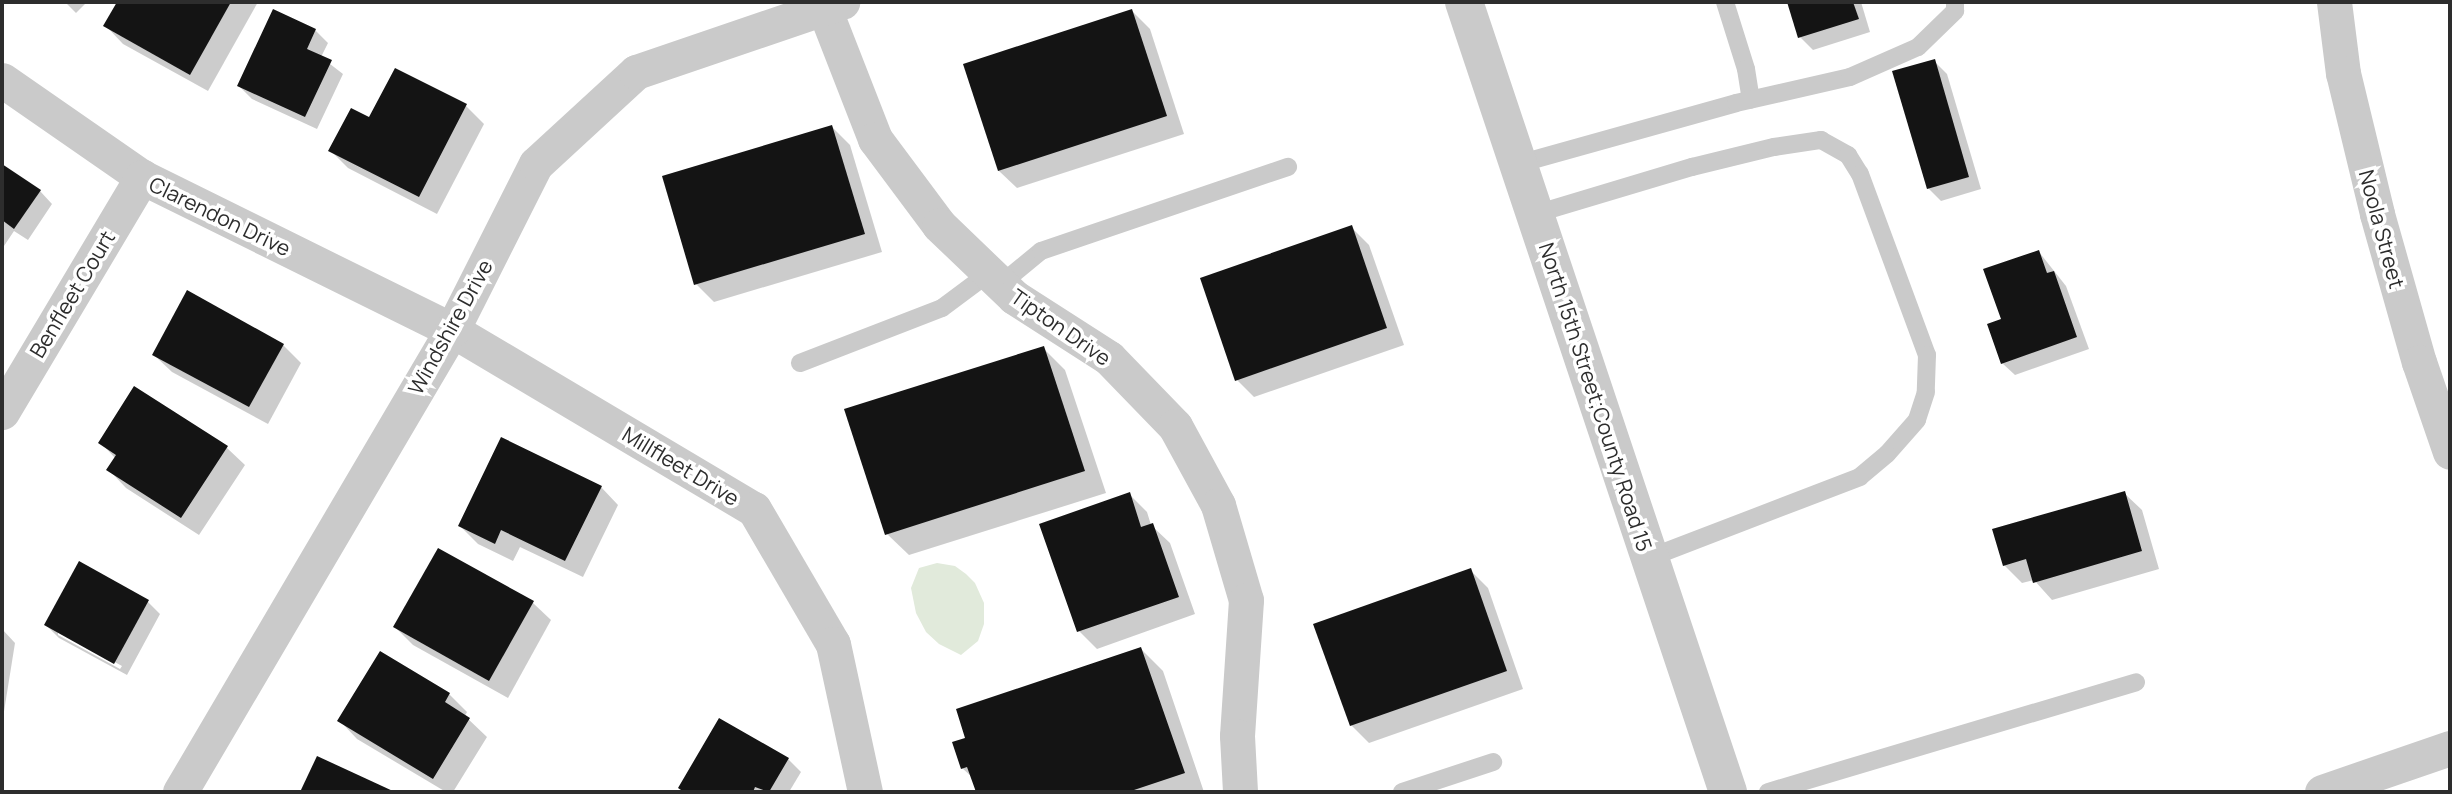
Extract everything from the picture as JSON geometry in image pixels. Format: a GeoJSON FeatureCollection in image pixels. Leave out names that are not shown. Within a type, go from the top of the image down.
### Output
{"type":"FeatureCollection","features":[{"type":"Feature","properties":{"kind":"street","name":"North 15th Street;County Road 15"},"geometry":{"type":"LineString","coordinates":[[1465,2],[1728,792]]}},
{"type":"Feature","properties":{"kind":"street","name":"Noola Street"},"geometry":{"type":"LineString","coordinates":[[2334,2],[2343,73],[2377,214],[2419,362],[2450,452]]}},
{"type":"Feature","properties":{"kind":"street","name":"Tipton Drive"},"geometry":{"type":"LineString","coordinates":[[829,4],[875,139],[939,225],[1014,297],[1109,358],[1175,426],[1217,505],[1246,600],[1237,736],[1240,792]]}},
{"type":"Feature","properties":{"kind":"street","name":"Windshire Drive"},"geometry":{"type":"LineString","coordinates":[[180,792],[452,330],[536,164],[636,72],[829,4]]}},
{"type":"Feature","properties":{"kind":"street","name":"Clarendon Drive"},"geometry":{"type":"LineString","coordinates":[[2,80],[142,177],[452,330]]}},
{"type":"Feature","properties":{"kind":"street","name":"Benfleet Court"},"geometry":{"type":"LineString","coordinates":[[2,412],[142,177]]}},
{"type":"Feature","properties":{"kind":"street","name":"Millfleet Drive"},"geometry":{"type":"LineString","coordinates":[[452,330],[754,509],[833,644],[865,792]]}},
{"type":"Feature","properties":{"kind":"street"},"geometry":{"type":"LineString","coordinates":[[2322,792],[2450,748]]}},
{"type":"Feature","properties":{"kind":"lane"},"geometry":{"type":"LineString","coordinates":[[1724,2],[1746,69],[1751,100]]}},
{"type":"Feature","properties":{"kind":"lane"},"geometry":{"type":"LineString","coordinates":[[1518,164],[1751,100],[1850,77],[1918,47],[1955,11],[1955,2]]}},
{"type":"Feature","properties":{"kind":"lane"},"geometry":{"type":"LineString","coordinates":[[1535,214],[1692,167],[1774,147],[1821,140],[1848,155],[1860,174],[1927,355],[1926,392],[1917,420],[1887,453],[1860,477],[1649,558]]}},
{"type":"Feature","properties":{"kind":"lane"},"geometry":{"type":"LineString","coordinates":[[800,363],[942,308],[1041,251],[1288,167]]}},
{"type":"Feature","properties":{"kind":"lane"},"geometry":{"type":"LineString","coordinates":[[1768,792],[2136,682]]}},
{"type":"Feature","properties":{"kind":"lane"},"geometry":{"type":"LineString","coordinates":[[1402,792],[1493,762]]}},
{"type":"Feature","properties":{"kind":"green space"},"geometry":{"type":"Polygon","coordinates":[[[937,563],[955,566],[966,574],[975,583],[984,603],[984,624],[978,641],[961,655],[939,644],[926,632],[916,613],[911,588],[919,568],[937,563]]]}},
{"type":"Feature","properties":{"kind":"building"},"geometry":{"type":"Polygon","coordinates":[[[117,2],[231,2],[190,75],[103,26],[117,2]]]}},
{"type":"Feature","properties":{"kind":"building"},"geometry":{"type":"Polygon","coordinates":[[[1787,2],[1853,2],[1859,19],[1798,38],[1787,2]]]}},
{"type":"Feature","properties":{"kind":"building"},"geometry":{"type":"Polygon","coordinates":[[[273,9],[316,29],[307,49],[332,60],[305,117],[237,86],[273,9]]]}},
{"type":"Feature","properties":{"kind":"building"},"geometry":{"type":"Polygon","coordinates":[[[1132,9],[1167,116],[998,171],[963,64],[1132,9]]]}},
{"type":"Feature","properties":{"kind":"building"},"geometry":{"type":"Polygon","coordinates":[[[1935,59],[1969,177],[1927,189],[1892,71],[1935,59]]]}},
{"type":"Feature","properties":{"kind":"building"},"geometry":{"type":"Polygon","coordinates":[[[395,68],[467,104],[419,197],[328,151],[351,108],[369,117],[395,68]]]}},
{"type":"Feature","properties":{"kind":"building"},"geometry":{"type":"Polygon","coordinates":[[[832,125],[865,234],[694,285],[662,176],[832,125]]]}},
{"type":"Feature","properties":{"kind":"building"},"geometry":{"type":"Polygon","coordinates":[[[2,164],[41,190],[14,229],[2,220],[2,164]]]}},
{"type":"Feature","properties":{"kind":"building"},"geometry":{"type":"Polygon","coordinates":[[[1352,225],[1387,328],[1235,381],[1200,278],[1352,225]]]}},
{"type":"Feature","properties":{"kind":"building"},"geometry":{"type":"Polygon","coordinates":[[[2039,250],[2047,273],[2054,271],[2077,337],[2001,364],[1987,324],[2001,319],[1983,269],[2039,250]]]}},
{"type":"Feature","properties":{"kind":"building"},"geometry":{"type":"Polygon","coordinates":[[[187,290],[284,344],[249,407],[152,355],[187,290]]]}},
{"type":"Feature","properties":{"kind":"building"},"geometry":{"type":"Polygon","coordinates":[[[1044,346],[1085,471],[885,535],[844,409],[1044,346]]]}},
{"type":"Feature","properties":{"kind":"building"},"geometry":{"type":"Polygon","coordinates":[[[134,386],[228,446],[181,518],[106,470],[116,455],[98,443],[134,386]]]}},
{"type":"Feature","properties":{"kind":"building"},"geometry":{"type":"Polygon","coordinates":[[[501,437],[602,486],[565,561],[501,530],[495,544],[458,526],[501,437]]]}},
{"type":"Feature","properties":{"kind":"building"},"geometry":{"type":"Polygon","coordinates":[[[2125,491],[2142,551],[2033,583],[2026,559],[2003,566],[1992,529],[2125,491]]]}},
{"type":"Feature","properties":{"kind":"building"},"geometry":{"type":"Polygon","coordinates":[[[1130,492],[1141,527],[1153,523],[1179,597],[1077,632],[1039,524],[1130,492]]]}},
{"type":"Feature","properties":{"kind":"building"},"geometry":{"type":"Polygon","coordinates":[[[438,548],[534,601],[489,681],[393,627],[438,548]]]}},
{"type":"Feature","properties":{"kind":"building"},"geometry":{"type":"Polygon","coordinates":[[[79,561],[149,600],[114,664],[44,625],[79,561]]]}},
{"type":"Feature","properties":{"kind":"building"},"geometry":{"type":"Polygon","coordinates":[[[1471,568],[1507,671],[1350,726],[1313,624],[1471,568]]]}},
{"type":"Feature","properties":{"kind":"building"},"geometry":{"type":"Polygon","coordinates":[[[1141,647],[1185,773],[1128,792],[976,792],[967,767],[961,769],[952,742],[965,738],[956,709],[1141,647]]]}},
{"type":"Feature","properties":{"kind":"building"},"geometry":{"type":"Polygon","coordinates":[[[380,651],[450,693],[445,702],[470,718],[433,779],[337,721],[380,651]]]}},
{"type":"Feature","properties":{"kind":"building"},"geometry":{"type":"Polygon","coordinates":[[[719,718],[789,758],[769,792],[755,787],[753,792],[684,792],[678,788],[719,718]]]}},
{"type":"Feature","properties":{"kind":"building"},"geometry":{"type":"Polygon","coordinates":[[[317,756],[395,792],[300,792],[317,756]]]}}]}
